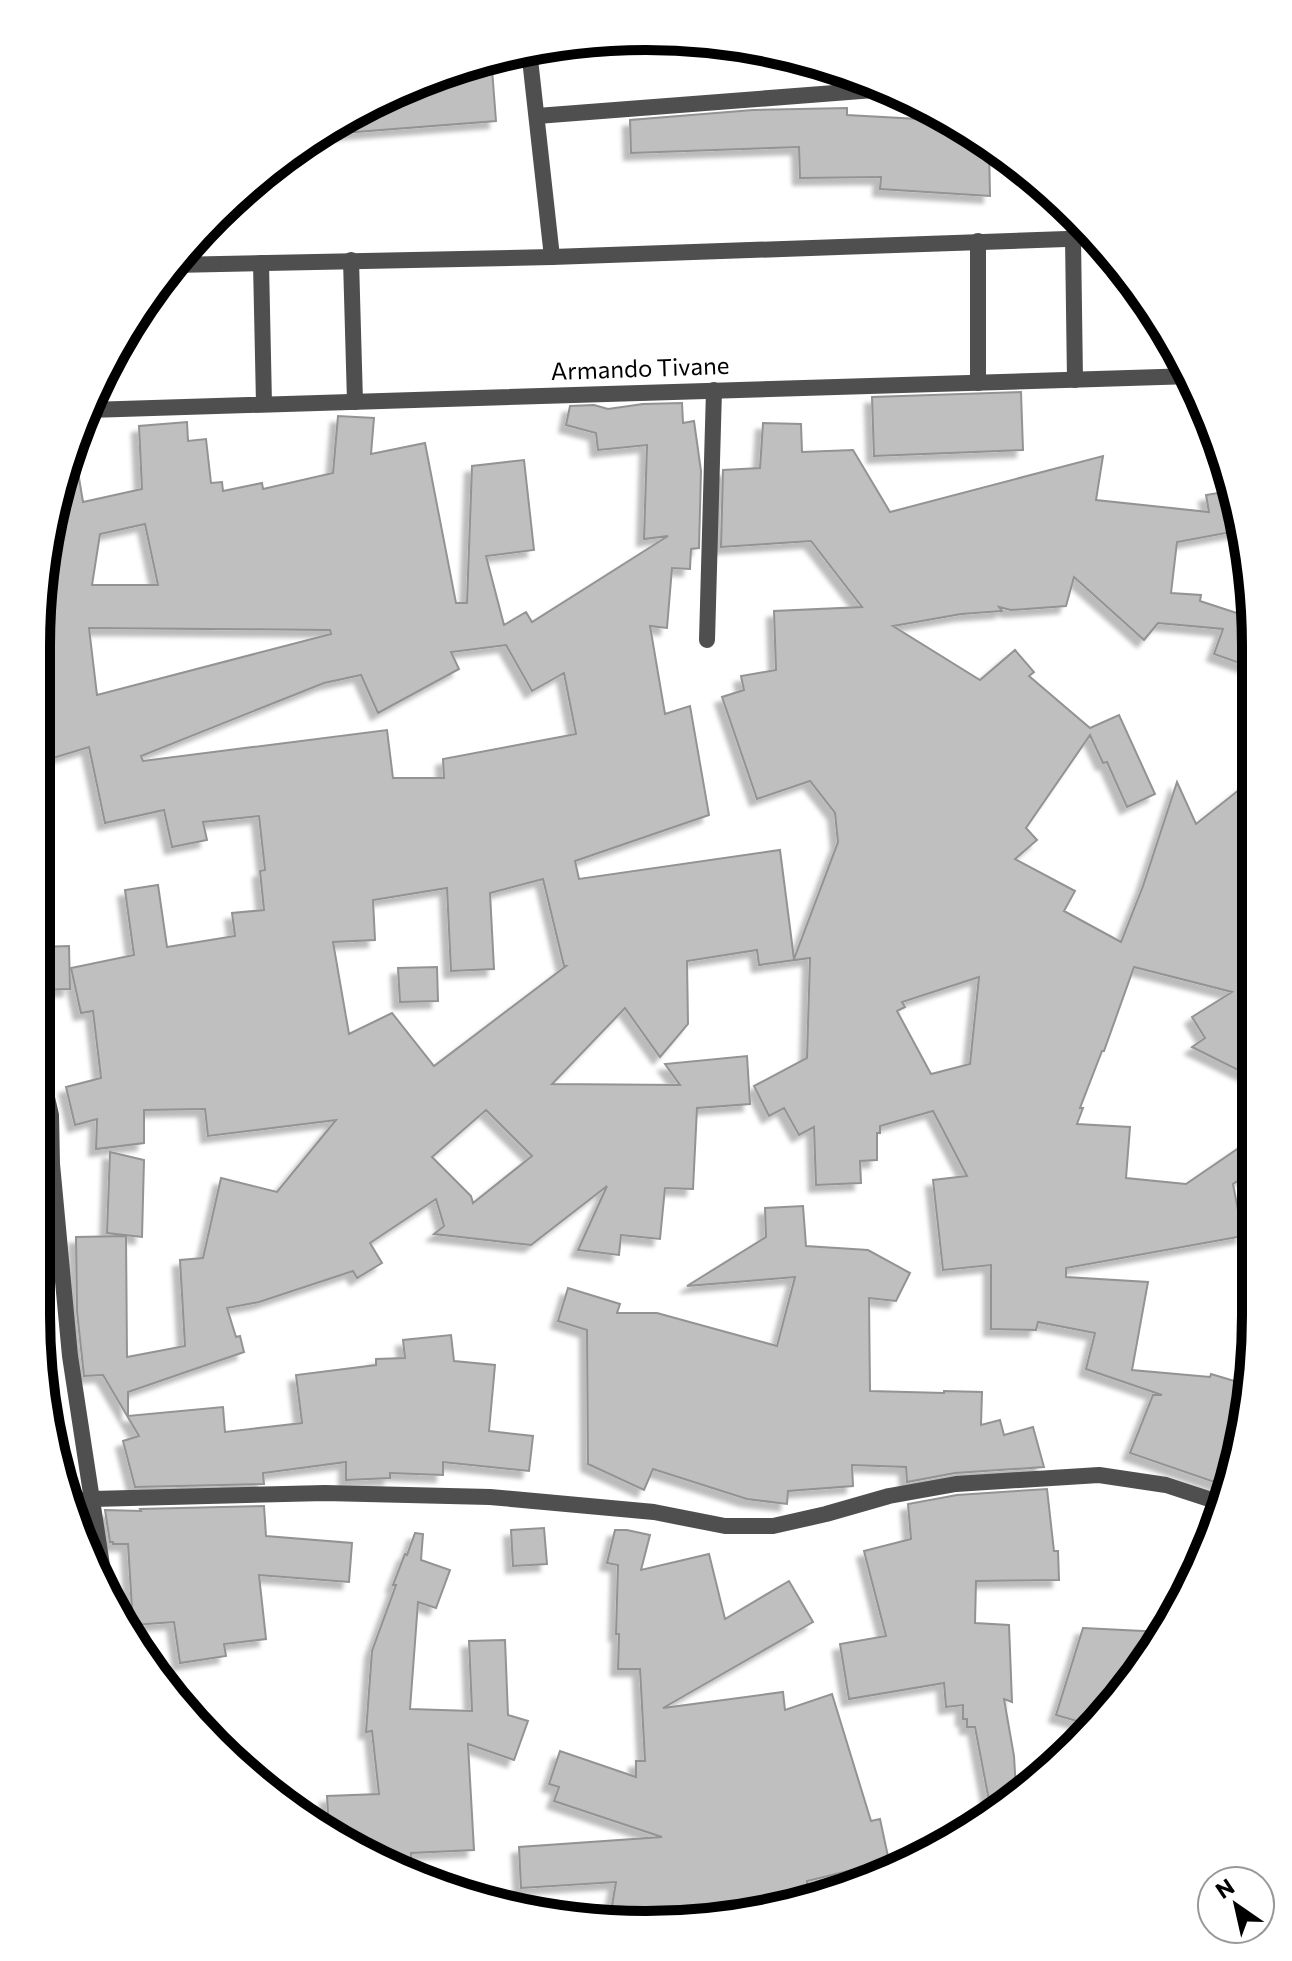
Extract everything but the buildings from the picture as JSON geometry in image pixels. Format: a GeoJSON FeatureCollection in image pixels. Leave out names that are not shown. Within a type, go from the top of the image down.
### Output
{"type":"FeatureCollection","features":[{"type":"Feature","properties":{"kind":"street"},"geometry":{"type":"LineString","coordinates":[[530,61],[552,257]]}},
{"type":"Feature","properties":{"kind":"street"},"geometry":{"type":"LineString","coordinates":[[537,116],[863,91]]}},
{"type":"Feature","properties":{"kind":"street"},"geometry":{"type":"LineString","coordinates":[[1073,238],[1075,380]]}},
{"type":"Feature","properties":{"kind":"street"},"geometry":{"type":"LineString","coordinates":[[188,265],[552,257],[1080,238]]}},
{"type":"Feature","properties":{"kind":"street"},"geometry":{"type":"LineString","coordinates":[[978,241],[978,383]]}},
{"type":"Feature","properties":{"kind":"street"},"geometry":{"type":"LineString","coordinates":[[351,260],[355,402]]}},
{"type":"Feature","properties":{"kind":"street"},"geometry":{"type":"LineString","coordinates":[[261,263],[264,404]]}},
{"type":"Feature","properties":{"kind":"street","name":"Armando Tivane"},"geometry":{"type":"LineString","coordinates":[[99,410],[1178,377]]}},
{"type":"Feature","properties":{"kind":"street"},"geometry":{"type":"LineString","coordinates":[[707,640],[714,390]]}},
{"type":"Feature","properties":{"kind":"street"},"geometry":{"type":"LineString","coordinates":[[50,1111],[70,1356],[101,1555]]}},
{"type":"Feature","properties":{"kind":"street"},"geometry":{"type":"LineString","coordinates":[[80,1500],[325,1493],[490,1497],[654,1512],[725,1526],[773,1526],[889,1496],[956,1484],[1099,1475],[1166,1485],[1212,1500]]}}]}
